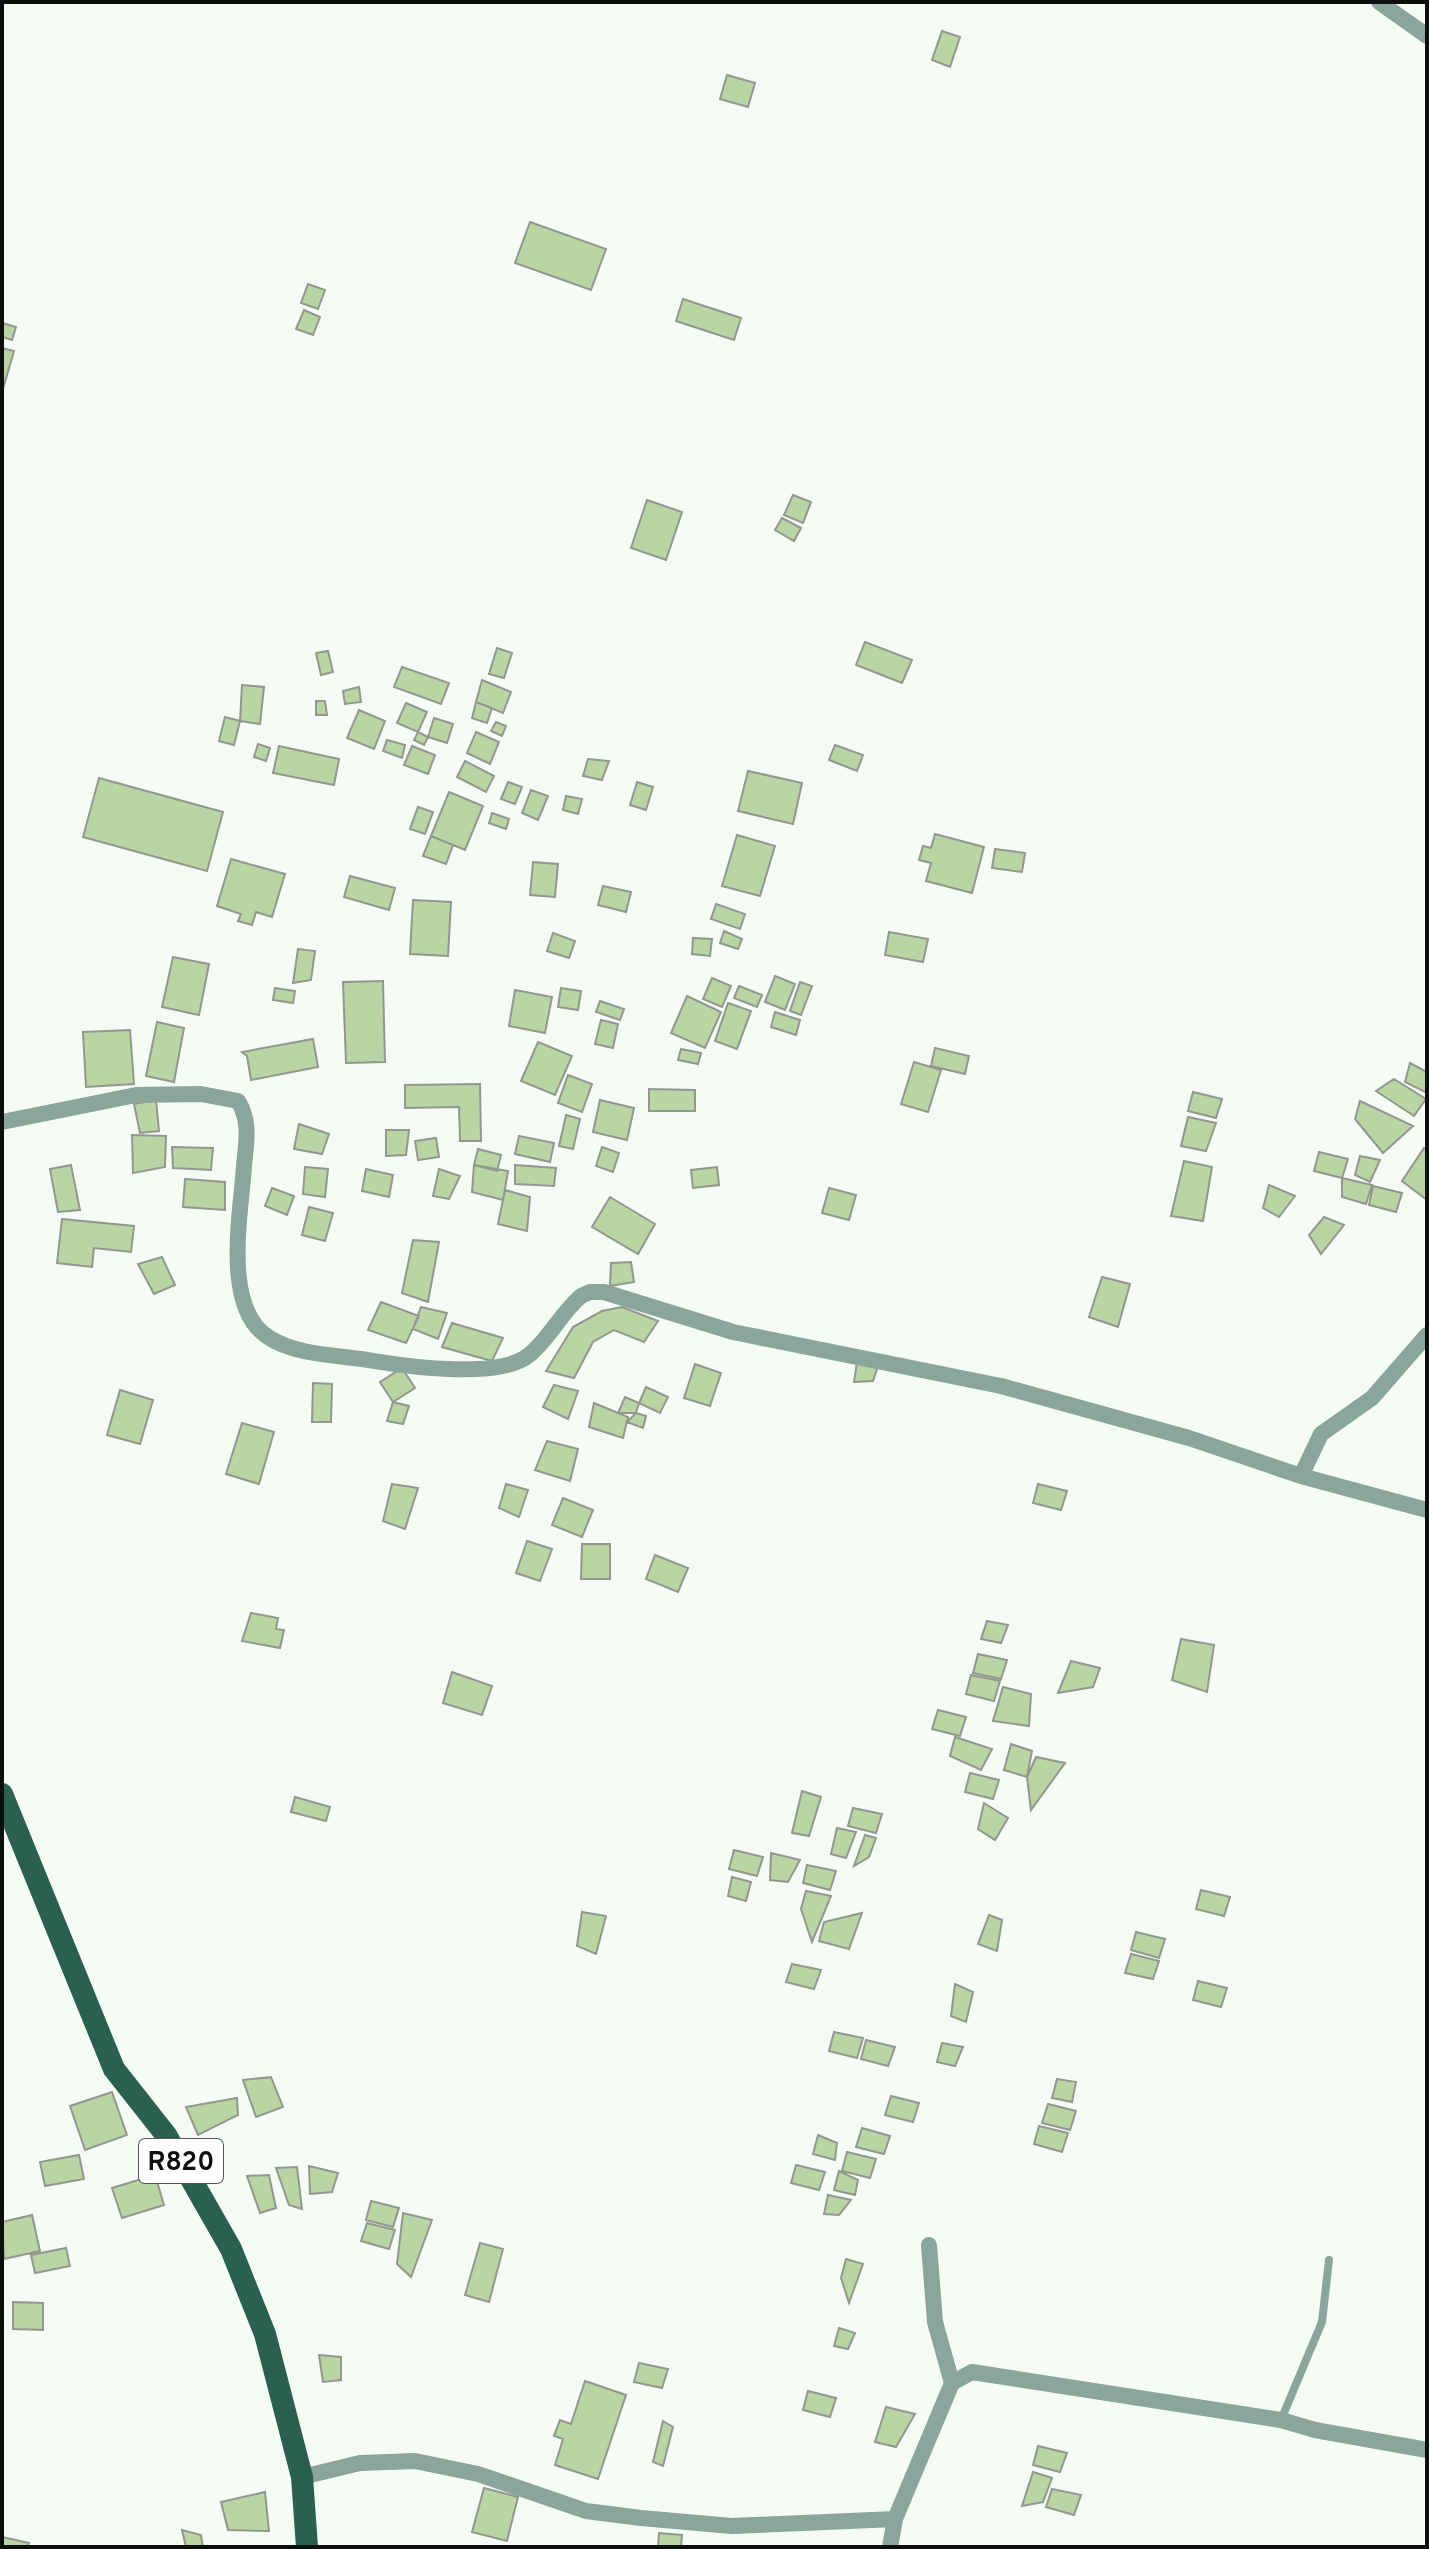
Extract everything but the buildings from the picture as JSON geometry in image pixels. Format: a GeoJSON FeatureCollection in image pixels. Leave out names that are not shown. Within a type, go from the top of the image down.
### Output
{"type":"FeatureCollection","features":[{"type":"Feature","properties":{"kind":"main road","name":"R820"},"geometry":{"type":"LineString","coordinates":[[2,1794],[114,2069],[166,2135],[231,2249],[265,2334],[302,2477],[307,2547]]}},
{"type":"Feature","properties":{"kind":"street"},"geometry":{"type":"LineString","coordinates":[[1379,2],[1427,36]]}},
{"type":"Feature","properties":{"kind":"street"},"geometry":{"type":"LineString","coordinates":[[2,1122],[136,1095],[201,1094],[238,1101],[248,1126],[239,1235],[240,1296],[248,1319],[269,1338],[298,1348],[447,1370],[505,1365],[528,1356],[581,1296],[604,1292],[733,1332],[1001,1386],[1189,1438],[1301,1476],[1427,1510]]}},
{"type":"Feature","properties":{"kind":"street"},"geometry":{"type":"LineString","coordinates":[[1301,1476],[1324,1431],[1372,1398],[1427,1335]]}},
{"type":"Feature","properties":{"kind":"street"},"geometry":{"type":"LineString","coordinates":[[890,2547],[895,2519],[952,2383],[935,2322],[929,2245]]}},
{"type":"Feature","properties":{"kind":"street"},"geometry":{"type":"LineString","coordinates":[[952,2383],[972,2372],[1000,2375],[1281,2420],[1315,2430],[1427,2450]]}},
{"type":"Feature","properties":{"kind":"street"},"geometry":{"type":"LineString","coordinates":[[302,2477],[360,2463],[415,2461],[478,2474],[586,2511],[641,2518],[732,2526],[895,2519]]}},
{"type":"Feature","properties":{"kind":"lane"},"geometry":{"type":"LineString","coordinates":[[1281,2420],[1322,2322],[1329,2260]]}}]}
